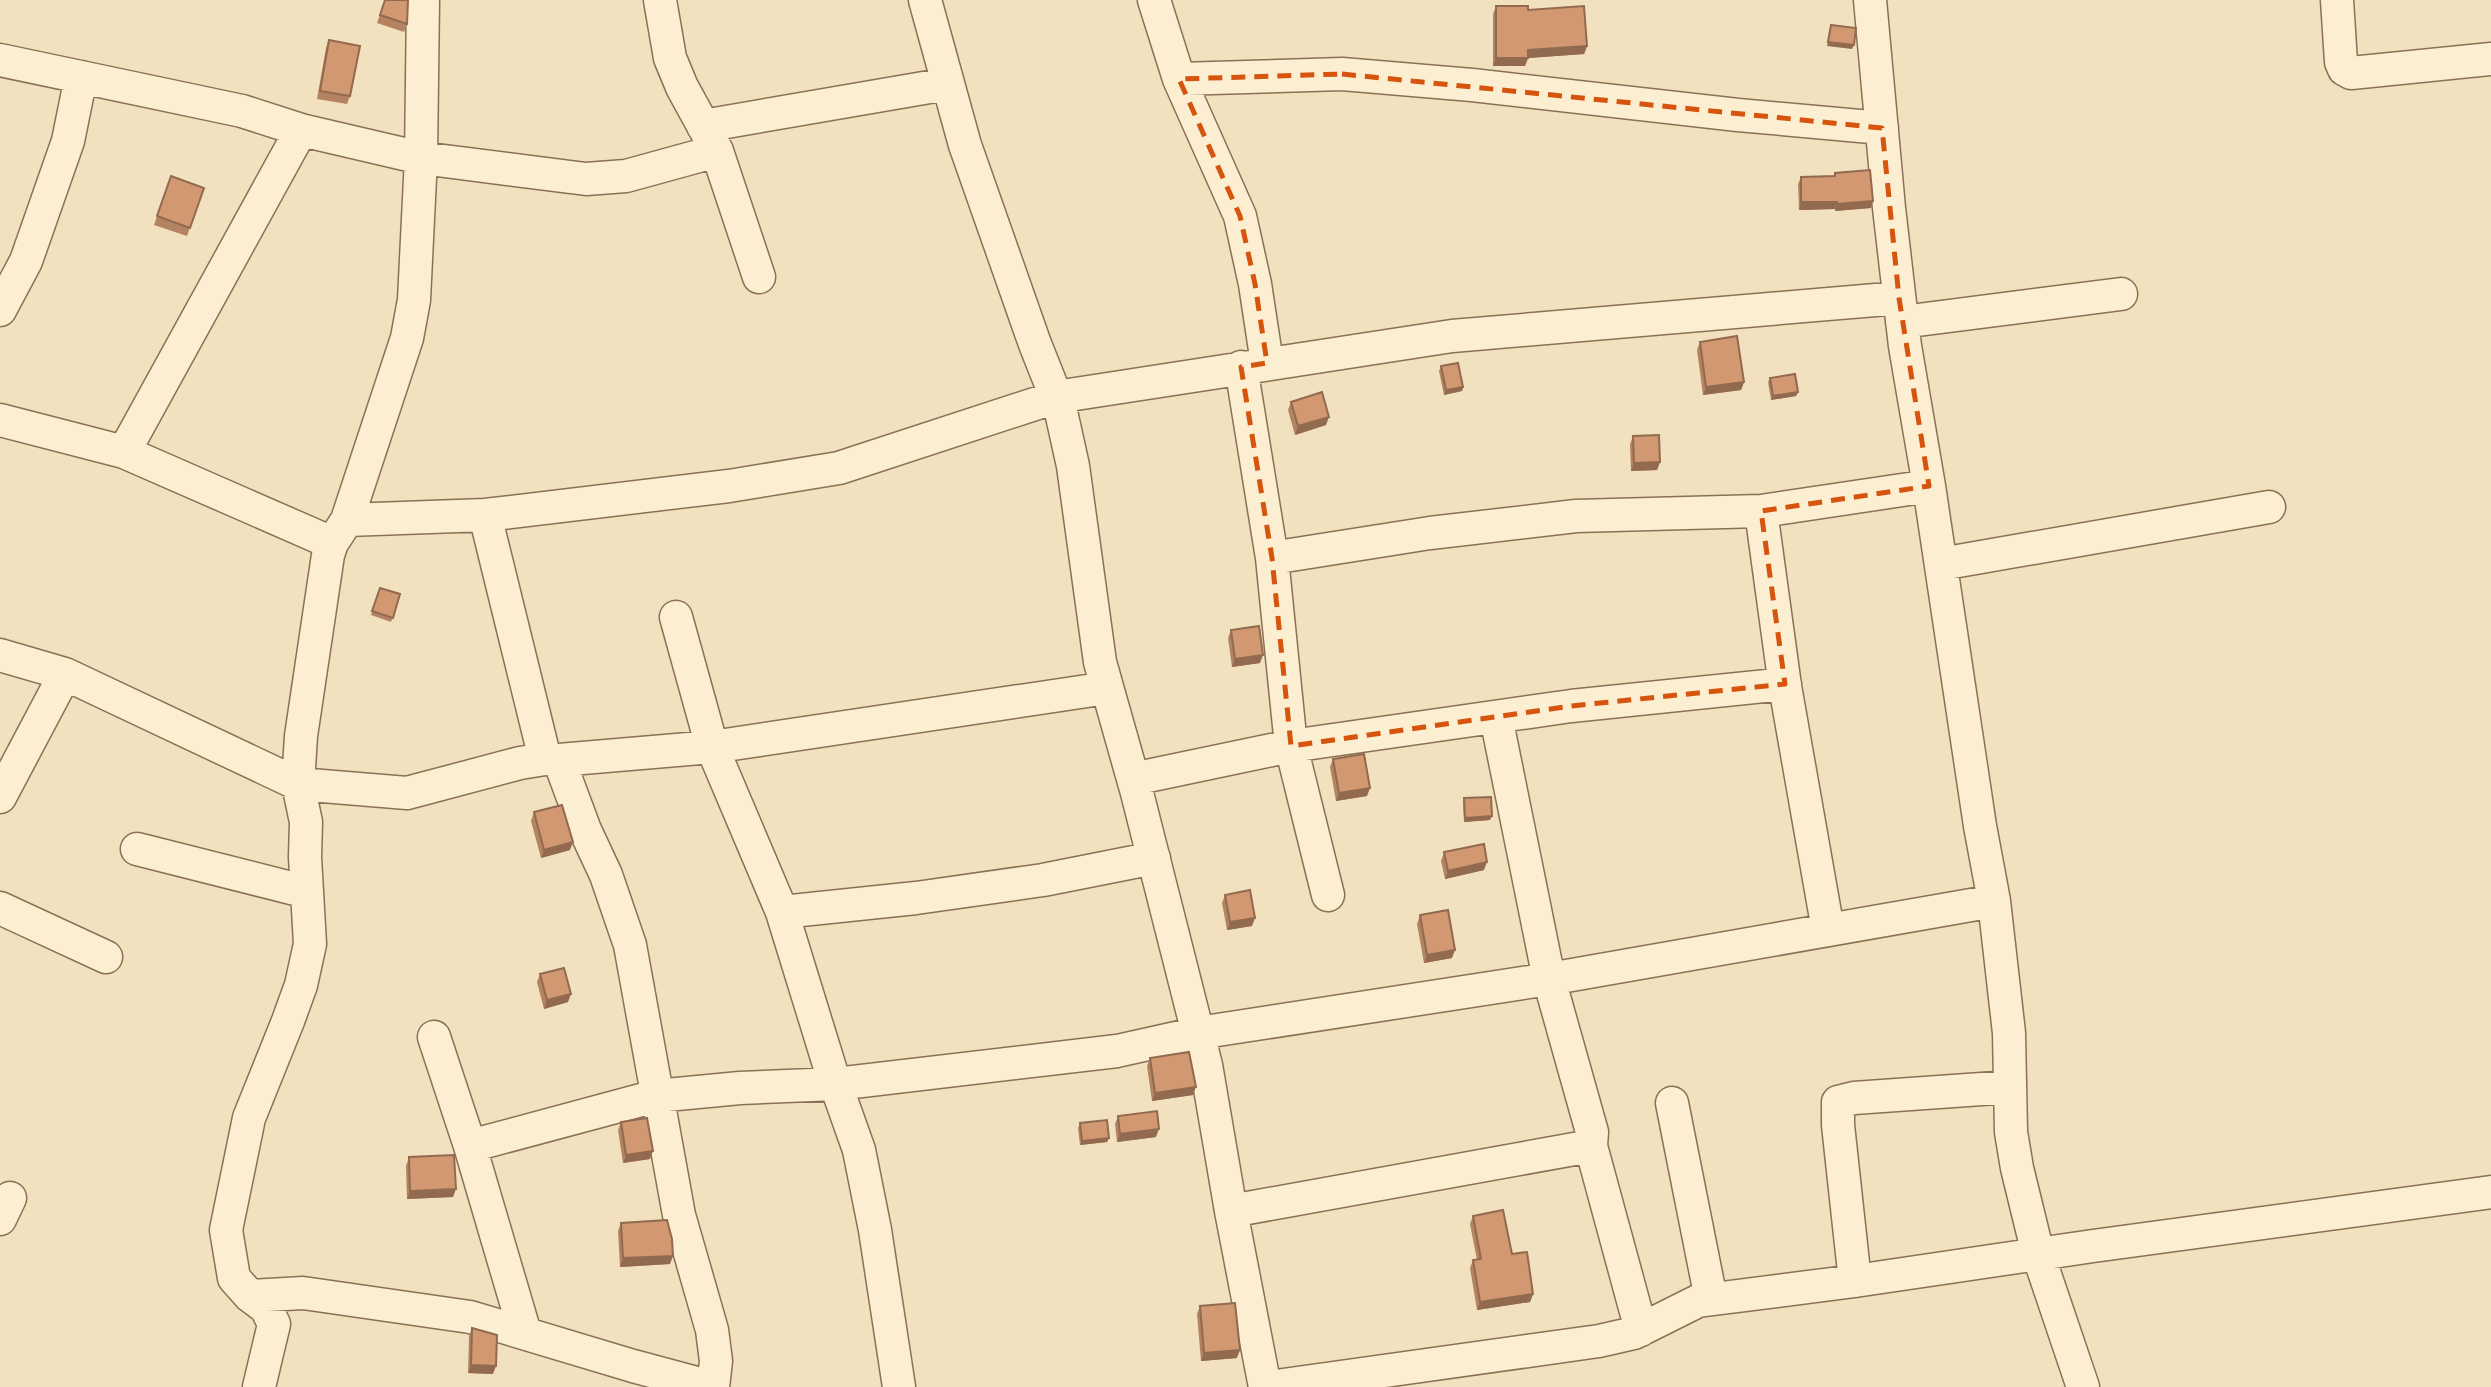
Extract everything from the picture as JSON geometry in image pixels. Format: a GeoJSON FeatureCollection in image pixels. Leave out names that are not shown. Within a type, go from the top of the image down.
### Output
{"type":"FeatureCollection","features":[{"type":"Feature","properties":{"kind":"street"},"geometry":{"type":"LineString","coordinates":[[259,1387],[274,1324],[266,1308],[250,1296],[234,1278],[226,1230],[249,1118],[301,985],[310,944],[304,857],[306,822],[299,784],[301,737],[340,531],[407,338],[414,300],[421,158],[423,0]]}},
{"type":"Feature","properties":{"kind":"street"},"geometry":{"type":"LineString","coordinates":[[660,0],[670,58],[710,138],[759,277]]}},
{"type":"Feature","properties":{"kind":"street"},"geometry":{"type":"LineString","coordinates":[[925,0],[965,145],[1056,397],[1073,466],[1100,662],[1154,858],[1206,1065],[1265,1387]]}},
{"type":"Feature","properties":{"kind":"street"},"geometry":{"type":"LineString","coordinates":[[1154,0],[1179,79],[1240,216],[1255,284],[1254,365],[1291,746],[1328,895]]}},
{"type":"Feature","properties":{"kind":"street"},"geometry":{"type":"LineString","coordinates":[[1870,0],[1901,310],[1980,826],[1994,901],[2009,1033],[2011,1132],[2038,1254],[2083,1387]]}},
{"type":"Feature","properties":{"kind":"street"},"geometry":{"type":"LineString","coordinates":[[2337,0],[2341,62],[2344,69],[2351,73],[2491,59]]}},
{"type":"Feature","properties":{"kind":"street"},"geometry":{"type":"LineString","coordinates":[[0,60],[242,111],[301,130],[421,158],[586,179],[626,176],[710,138],[947,84]]}},
{"type":"Feature","properties":{"kind":"street"},"geometry":{"type":"LineString","coordinates":[[1179,79],[1342,74],[1472,85],[1738,116],[1882,128]]}},
{"type":"Feature","properties":{"kind":"street"},"geometry":{"type":"LineString","coordinates":[[0,310],[26,261],[68,141],[81,77]]}},
{"type":"Feature","properties":{"kind":"street"},"geometry":{"type":"LineString","coordinates":[[124,452],[301,130]]}},
{"type":"Feature","properties":{"kind":"street"},"geometry":{"type":"LineString","coordinates":[[0,420],[124,452],[340,531],[729,486],[839,468],[1056,397],[1452,336],[1901,310],[2121,294]]}},
{"type":"Feature","properties":{"kind":"street"},"geometry":{"type":"LineString","coordinates":[[1272,558],[1430,533],[1576,516],[1761,511],[1930,486]]}},
{"type":"Feature","properties":{"kind":"street"},"geometry":{"type":"LineString","coordinates":[[1941,564],[2269,507]]}},
{"type":"Feature","properties":{"kind":"street"},"geometry":{"type":"LineString","coordinates":[[1761,511],[1785,684],[1828,930]]}},
{"type":"Feature","properties":{"kind":"street"},"geometry":{"type":"LineString","coordinates":[[250,1296],[303,1293],[470,1317],[712,1387],[716,1361],[712,1330],[679,1215],[630,944],[607,875],[552,760],[485,515]]}},
{"type":"Feature","properties":{"kind":"street"},"geometry":{"type":"LineString","coordinates":[[676,617],[712,747],[782,912],[859,1150],[875,1230],[899,1387]]}},
{"type":"Feature","properties":{"kind":"street"},"geometry":{"type":"LineString","coordinates":[[0,655],[65,674],[299,784],[407,793],[520,763],[712,747],[1107,688]]}},
{"type":"Feature","properties":{"kind":"street"},"geometry":{"type":"LineString","coordinates":[[0,797],[65,674]]}},
{"type":"Feature","properties":{"kind":"street"},"geometry":{"type":"LineString","coordinates":[[1133,779],[1291,746],[1571,706],[1785,684]]}},
{"type":"Feature","properties":{"kind":"street"},"geometry":{"type":"LineString","coordinates":[[1496,717],[1549,979],[1592,1132],[1591,1146],[1641,1330]]}},
{"type":"Feature","properties":{"kind":"street"},"geometry":{"type":"LineString","coordinates":[[137,849],[307,892]]}},
{"type":"Feature","properties":{"kind":"street"},"geometry":{"type":"LineString","coordinates":[[782,912],[916,898],[1043,880],[1154,858]]}},
{"type":"Feature","properties":{"kind":"street"},"geometry":{"type":"LineString","coordinates":[[470,1146],[656,1096],[740,1088],[836,1084],[1117,1051],[1198,1033],[1549,979],[1994,901]]}},
{"type":"Feature","properties":{"kind":"street"},"geometry":{"type":"LineString","coordinates":[[0,908],[106,957]]}},
{"type":"Feature","properties":{"kind":"street"},"geometry":{"type":"LineString","coordinates":[[434,1037],[470,1146],[525,1333]]}},
{"type":"Feature","properties":{"kind":"street"},"geometry":{"type":"LineString","coordinates":[[1854,1281],[1838,1102],[1854,1098],[2010,1087]]}},
{"type":"Feature","properties":{"kind":"street"},"geometry":{"type":"LineString","coordinates":[[1672,1103],[1711,1299]]}},
{"type":"Feature","properties":{"kind":"street"},"geometry":{"type":"LineString","coordinates":[[1231,1211],[1591,1146]]}},
{"type":"Feature","properties":{"kind":"street"},"geometry":{"type":"LineString","coordinates":[[1270,1387],[1327,1384],[1599,1341],[1641,1330],[1698,1301],[2491,1192]]}},
{"type":"Feature","properties":{"kind":"highlighted area"},"geometry":{"type":"Polygon","coordinates":[[[1342,74],[1882,128],[1899,298],[1929,486],[1761,511],[1785,684],[1571,706],[1291,746],[1272,558],[1241,367],[1267,363],[1255,284],[1240,216],[1179,79],[1342,74]]]}},
{"type":"Feature","properties":{"kind":"building"},"geometry":{"type":"Polygon","coordinates":[[[385,0],[408,0],[407,24],[380,15],[385,0]]]}},
{"type":"Feature","properties":{"kind":"building"},"geometry":{"type":"Polygon","coordinates":[[[1496,6],[1528,6],[1528,10],[1584,6],[1587,46],[1528,50],[1528,58],[1496,58],[1496,6]]]}},
{"type":"Feature","properties":{"kind":"building"},"geometry":{"type":"Polygon","coordinates":[[[1831,25],[1856,28],[1854,45],[1828,42],[1831,25]]]}},
{"type":"Feature","properties":{"kind":"building"},"geometry":{"type":"Polygon","coordinates":[[[329,40],[360,46],[350,96],[320,91],[329,40]]]}},
{"type":"Feature","properties":{"kind":"building"},"geometry":{"type":"Polygon","coordinates":[[[1870,170],[1873,201],[1837,204],[1801,202],[1801,177],[1835,176],[1835,173],[1870,170]]]}},
{"type":"Feature","properties":{"kind":"building"},"geometry":{"type":"Polygon","coordinates":[[[171,176],[204,188],[190,228],[157,216],[171,176]]]}},
{"type":"Feature","properties":{"kind":"building"},"geometry":{"type":"Polygon","coordinates":[[[1737,336],[1744,382],[1706,387],[1700,342],[1737,336]]]}},
{"type":"Feature","properties":{"kind":"building"},"geometry":{"type":"Polygon","coordinates":[[[1458,363],[1463,387],[1446,390],[1441,366],[1458,363]]]}},
{"type":"Feature","properties":{"kind":"building"},"geometry":{"type":"Polygon","coordinates":[[[1795,374],[1798,392],[1773,396],[1770,378],[1795,374]]]}},
{"type":"Feature","properties":{"kind":"building"},"geometry":{"type":"Polygon","coordinates":[[[1322,392],[1329,417],[1298,426],[1291,402],[1322,392]]]}},
{"type":"Feature","properties":{"kind":"building"},"geometry":{"type":"Polygon","coordinates":[[[1659,435],[1660,462],[1634,463],[1633,436],[1659,435]]]}},
{"type":"Feature","properties":{"kind":"building"},"geometry":{"type":"Polygon","coordinates":[[[380,588],[400,594],[393,618],[372,611],[380,588]]]}},
{"type":"Feature","properties":{"kind":"building"},"geometry":{"type":"Polygon","coordinates":[[[1259,626],[1263,655],[1235,659],[1231,630],[1259,626]]]}},
{"type":"Feature","properties":{"kind":"building"},"geometry":{"type":"Polygon","coordinates":[[[1364,754],[1370,788],[1339,793],[1333,759],[1364,754]]]}},
{"type":"Feature","properties":{"kind":"building"},"geometry":{"type":"Polygon","coordinates":[[[1491,797],[1492,816],[1465,818],[1464,798],[1491,797]]]}},
{"type":"Feature","properties":{"kind":"building"},"geometry":{"type":"Polygon","coordinates":[[[562,805],[573,842],[544,850],[534,812],[562,805]]]}},
{"type":"Feature","properties":{"kind":"building"},"geometry":{"type":"Polygon","coordinates":[[[1484,844],[1487,862],[1448,871],[1444,852],[1484,844]]]}},
{"type":"Feature","properties":{"kind":"building"},"geometry":{"type":"Polygon","coordinates":[[[1250,890],[1255,918],[1230,922],[1225,895],[1250,890]]]}},
{"type":"Feature","properties":{"kind":"building"},"geometry":{"type":"Polygon","coordinates":[[[1448,910],[1455,950],[1427,955],[1420,915],[1448,910]]]}},
{"type":"Feature","properties":{"kind":"building"},"geometry":{"type":"Polygon","coordinates":[[[564,968],[571,994],[547,1000],[540,974],[564,968]]]}},
{"type":"Feature","properties":{"kind":"building"},"geometry":{"type":"Polygon","coordinates":[[[1189,1052],[1196,1087],[1155,1093],[1150,1058],[1189,1052]]]}},
{"type":"Feature","properties":{"kind":"building"},"geometry":{"type":"Polygon","coordinates":[[[1157,1111],[1159,1129],[1120,1134],[1118,1116],[1157,1111]]]}},
{"type":"Feature","properties":{"kind":"building"},"geometry":{"type":"Polygon","coordinates":[[[647,1118],[653,1151],[626,1155],[621,1122],[647,1118]]]}},
{"type":"Feature","properties":{"kind":"building"},"geometry":{"type":"Polygon","coordinates":[[[1107,1120],[1109,1138],[1082,1141],[1080,1123],[1107,1120]]]}},
{"type":"Feature","properties":{"kind":"building"},"geometry":{"type":"Polygon","coordinates":[[[454,1155],[456,1189],[410,1191],[409,1157],[454,1155]]]}},
{"type":"Feature","properties":{"kind":"building"},"geometry":{"type":"Polygon","coordinates":[[[1503,1210],[1512,1254],[1527,1252],[1533,1294],[1480,1302],[1473,1260],[1481,1259],[1473,1216],[1503,1210]]]}},
{"type":"Feature","properties":{"kind":"building"},"geometry":{"type":"Polygon","coordinates":[[[667,1220],[673,1256],[623,1258],[621,1223],[667,1220]]]}},
{"type":"Feature","properties":{"kind":"building"},"geometry":{"type":"Polygon","coordinates":[[[1235,1303],[1240,1350],[1204,1353],[1200,1306],[1235,1303]]]}},
{"type":"Feature","properties":{"kind":"building"},"geometry":{"type":"Polygon","coordinates":[[[472,1328],[497,1335],[496,1366],[471,1365],[472,1328]]]}}]}
